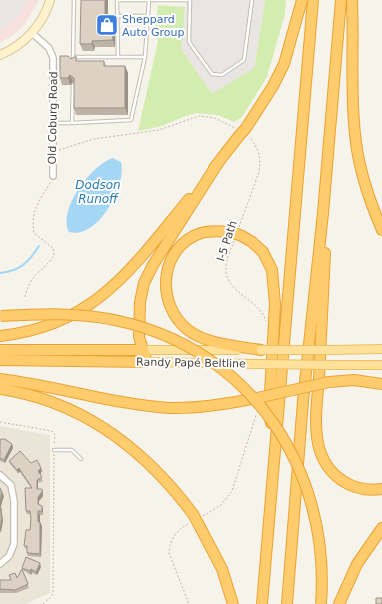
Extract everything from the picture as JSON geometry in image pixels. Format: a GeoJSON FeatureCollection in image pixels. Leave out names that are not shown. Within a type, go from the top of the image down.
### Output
{"type":"FeatureCollection","features":[{"type":"Feature","properties":{"kind":"highway"},"geometry":{"type":"LineString","coordinates":[[0,336],[28,332],[56,323],[83,310],[104,295],[130,270],[242,133],[273,86],[284,64],[302,0]]}},
{"type":"Feature","properties":{"kind":"highway"},"geometry":{"type":"LineString","coordinates":[[262,604],[313,0]]}},
{"type":"Feature","properties":{"kind":"highway"},"geometry":{"type":"LineString","coordinates":[[287,604],[303,401],[323,213],[341,0]]}},
{"type":"Feature","properties":{"kind":"highway"},"geometry":{"type":"LineString","coordinates":[[352,0],[354,46],[353,106],[355,135],[369,198],[382,230]]}},
{"type":"Feature","properties":{"kind":"highway"},"geometry":{"type":"LineString","coordinates":[[146,362],[139,337],[139,318],[144,283],[153,265],[218,163]]}},
{"type":"Feature","properties":{"kind":"highway"},"geometry":{"type":"LineString","coordinates":[[323,213],[325,246],[317,417],[319,449],[328,468],[343,481],[364,489],[382,489]]}},
{"type":"Feature","properties":{"kind":"highway"},"geometry":{"type":"LineString","coordinates":[[261,350],[222,344],[202,338],[188,330],[176,318],[167,300],[165,282],[169,263],[180,246],[194,236],[211,231],[237,233],[263,252],[272,270],[275,304],[269,411],[275,448]]}},
{"type":"Feature","properties":{"kind":"highway"},"geometry":{"type":"LineString","coordinates":[[0,317],[65,314],[99,317],[129,323],[161,334],[192,349],[239,383],[261,406],[278,430],[297,463],[306,484],[314,508],[321,541],[323,572],[321,604]]}},
{"type":"Feature","properties":{"kind":"highway","name":"Randy Papé Beltline"},"geometry":{"type":"LineString","coordinates":[[0,350],[142,350]]}},
{"type":"Feature","properties":{"kind":"highway","name":"Randy Papé Beltline"},"geometry":{"type":"LineString","coordinates":[[0,360],[146,362]]}},
{"type":"Feature","properties":{"kind":"highway"},"geometry":{"type":"LineString","coordinates":[[0,379],[41,385],[136,404],[170,408],[214,406],[330,382],[354,380],[382,384]]}},
{"type":"Feature","properties":{"kind":"highway"},"geometry":{"type":"LineString","coordinates":[[0,389],[57,404],[76,411],[100,424],[148,462],[175,491],[197,520],[222,570],[233,604]]}},
{"type":"Feature","properties":{"kind":"highway"},"geometry":{"type":"LineString","coordinates":[[339,604],[353,571],[382,528]]}},
{"type":"Feature","properties":{"kind":"main road","name":"Randy Papé Beltline"},"geometry":{"type":"LineString","coordinates":[[142,350],[382,349]]}},
{"type":"Feature","properties":{"kind":"main road","name":"Randy Papé Beltline"},"geometry":{"type":"LineString","coordinates":[[146,362],[382,365]]}},
{"type":"Feature","properties":{"kind":"street"},"geometry":{"type":"LineString","coordinates":[[0,55],[23,42],[32,33],[45,14],[50,0]]}},
{"type":"Feature","properties":{"kind":"street","name":"Old Coburg Road"},"geometry":{"type":"LineString","coordinates":[[32,33],[49,48],[53,58],[53,176]]}},
{"type":"Feature","properties":{"kind":"street"},"geometry":{"type":"LineString","coordinates":[[0,475],[11,485],[14,501],[14,544],[9,556],[0,564]]}},
{"type":"Feature","properties":{"kind":"lane"},"geometry":{"type":"LineString","coordinates":[[73,63],[74,0]]}},
{"type":"Feature","properties":{"kind":"lane"},"geometry":{"type":"LineString","coordinates":[[118,57],[117,0],[190,0],[189,42],[212,74],[222,75],[244,60],[252,0]]}},
{"type":"Feature","properties":{"kind":"lane"},"geometry":{"type":"LineString","coordinates":[[53,123],[131,120],[145,56],[149,0]]}},
{"type":"Feature","properties":{"kind":"lane"},"geometry":{"type":"LineString","coordinates":[[118,16],[148,16]]}},
{"type":"Feature","properties":{"kind":"lane"},"geometry":{"type":"LineString","coordinates":[[73,57],[145,56]]}},
{"type":"Feature","properties":{"kind":"lane"},"geometry":{"type":"LineString","coordinates":[[72,123],[73,85]]}},
{"type":"Feature","properties":{"kind":"lane"},"geometry":{"type":"LineString","coordinates":[[54,450],[72,450],[81,459]]}},
{"type":"Feature","properties":{"kind":"path"},"geometry":{"type":"LineString","coordinates":[[53,151],[94,139],[159,130],[199,116],[214,118],[242,133]]}},
{"type":"Feature","properties":{"kind":"path","name":"I-5 Path"},"geometry":{"type":"LineString","coordinates":[[242,133],[257,146],[260,164],[259,172],[228,260],[227,274],[235,288],[262,311],[266,323]]}},
{"type":"Feature","properties":{"kind":"path"},"geometry":{"type":"LineString","coordinates":[[25,296],[29,284],[34,276],[54,255],[54,248],[34,233],[33,219],[36,205],[51,182],[53,176]]}},
{"type":"Feature","properties":{"kind":"path"},"geometry":{"type":"LineString","coordinates":[[189,604],[169,553],[170,544],[173,537],[181,528],[197,520],[227,500],[232,491],[257,410]]}},
{"type":"Feature","properties":{"kind":"path"},"geometry":{"type":"LineString","coordinates":[[0,422],[52,431],[54,435],[53,593],[51,597],[43,604]]}},
{"type":"Feature","properties":{"kind":"shaded area"},"geometry":{"type":"Polygon","coordinates":[[[0,0],[39,0],[25,24],[15,34],[0,43],[0,0]]]}},
{"type":"Feature","properties":{"kind":"shaded area"},"geometry":{"type":"Polygon","coordinates":[[[0,0],[28,0],[19,16],[0,31],[0,0]]]}},
{"type":"Feature","properties":{"kind":"shaded area"},"geometry":{"type":"Polygon","coordinates":[[[187,0],[265,0],[254,68],[212,94],[181,49],[187,0]]]}},
{"type":"Feature","properties":{"kind":"shaded area"},"geometry":{"type":"Polygon","coordinates":[[[0,426],[50,435],[50,593],[26,604],[0,604],[0,426]]]}},
{"type":"Feature","properties":{"kind":"green space"},"geometry":{"type":"Polygon","coordinates":[[[265,0],[286,0],[285,14],[267,77],[242,117],[234,122],[218,115],[196,113],[162,126],[138,131],[158,41],[155,33],[158,5],[185,7],[182,49],[254,68],[265,0]]]}},
{"type":"Feature","properties":{"kind":"water","name":"Dodson Runoff"},"geometry":{"type":"Polygon","coordinates":[[[113,158],[121,162],[122,172],[115,197],[108,209],[90,228],[80,232],[69,232],[67,223],[68,212],[78,189],[95,169],[104,162],[113,158]]]}},
{"type":"Feature","properties":{"kind":"building"},"geometry":{"type":"Polygon","coordinates":[[[81,0],[105,0],[105,16],[112,16],[113,40],[92,41],[92,44],[80,44],[81,0]]]}},
{"type":"Feature","properties":{"kind":"building"},"geometry":{"type":"Polygon","coordinates":[[[60,56],[68,56],[71,59],[76,56],[76,61],[104,61],[104,66],[125,66],[125,108],[74,108],[74,78],[70,75],[68,78],[60,78],[60,56]]]}},
{"type":"Feature","properties":{"kind":"building"},"geometry":{"type":"Polygon","coordinates":[[[1,439],[5,439],[12,444],[4,460],[0,458],[1,439]]]}},
{"type":"Feature","properties":{"kind":"building"},"geometry":{"type":"Polygon","coordinates":[[[20,451],[31,463],[37,460],[41,468],[38,471],[42,477],[37,480],[37,489],[42,489],[42,492],[38,497],[38,504],[42,506],[42,511],[38,511],[38,522],[40,522],[40,554],[27,553],[27,546],[24,546],[26,530],[30,530],[31,519],[30,511],[26,511],[25,488],[32,488],[19,468],[17,470],[9,461],[20,451]]]}},
{"type":"Feature","properties":{"kind":"building"},"geometry":{"type":"Polygon","coordinates":[[[0,488],[2,492],[0,503],[0,488]]]}},
{"type":"Feature","properties":{"kind":"building"},"geometry":{"type":"Polygon","coordinates":[[[0,503],[2,518],[0,530],[0,503]]]}},
{"type":"Feature","properties":{"kind":"building"},"geometry":{"type":"Polygon","coordinates":[[[26,557],[40,563],[36,572],[31,569],[30,571],[22,568],[26,557]]]}},
{"type":"Feature","properties":{"kind":"building"},"geometry":{"type":"Polygon","coordinates":[[[22,569],[28,584],[15,590],[0,589],[0,580],[11,580],[9,575],[15,573],[17,578],[22,569]]]}},
{"type":"Feature","properties":{"kind":"building"},"geometry":{"type":"Polygon","coordinates":[[[376,598],[382,598],[382,604],[376,604],[376,598]]]}},
{"type":"Feature","properties":{"kind":"waterway"},"geometry":{"type":"LineString","coordinates":[[0,273],[13,270],[23,265],[39,246]]}},
{"type":"Feature","properties":{"kind":"place","name":"Sheppard Auto Group"},"geometry":{"type":"Point","coordinates":[107,25]}}]}
